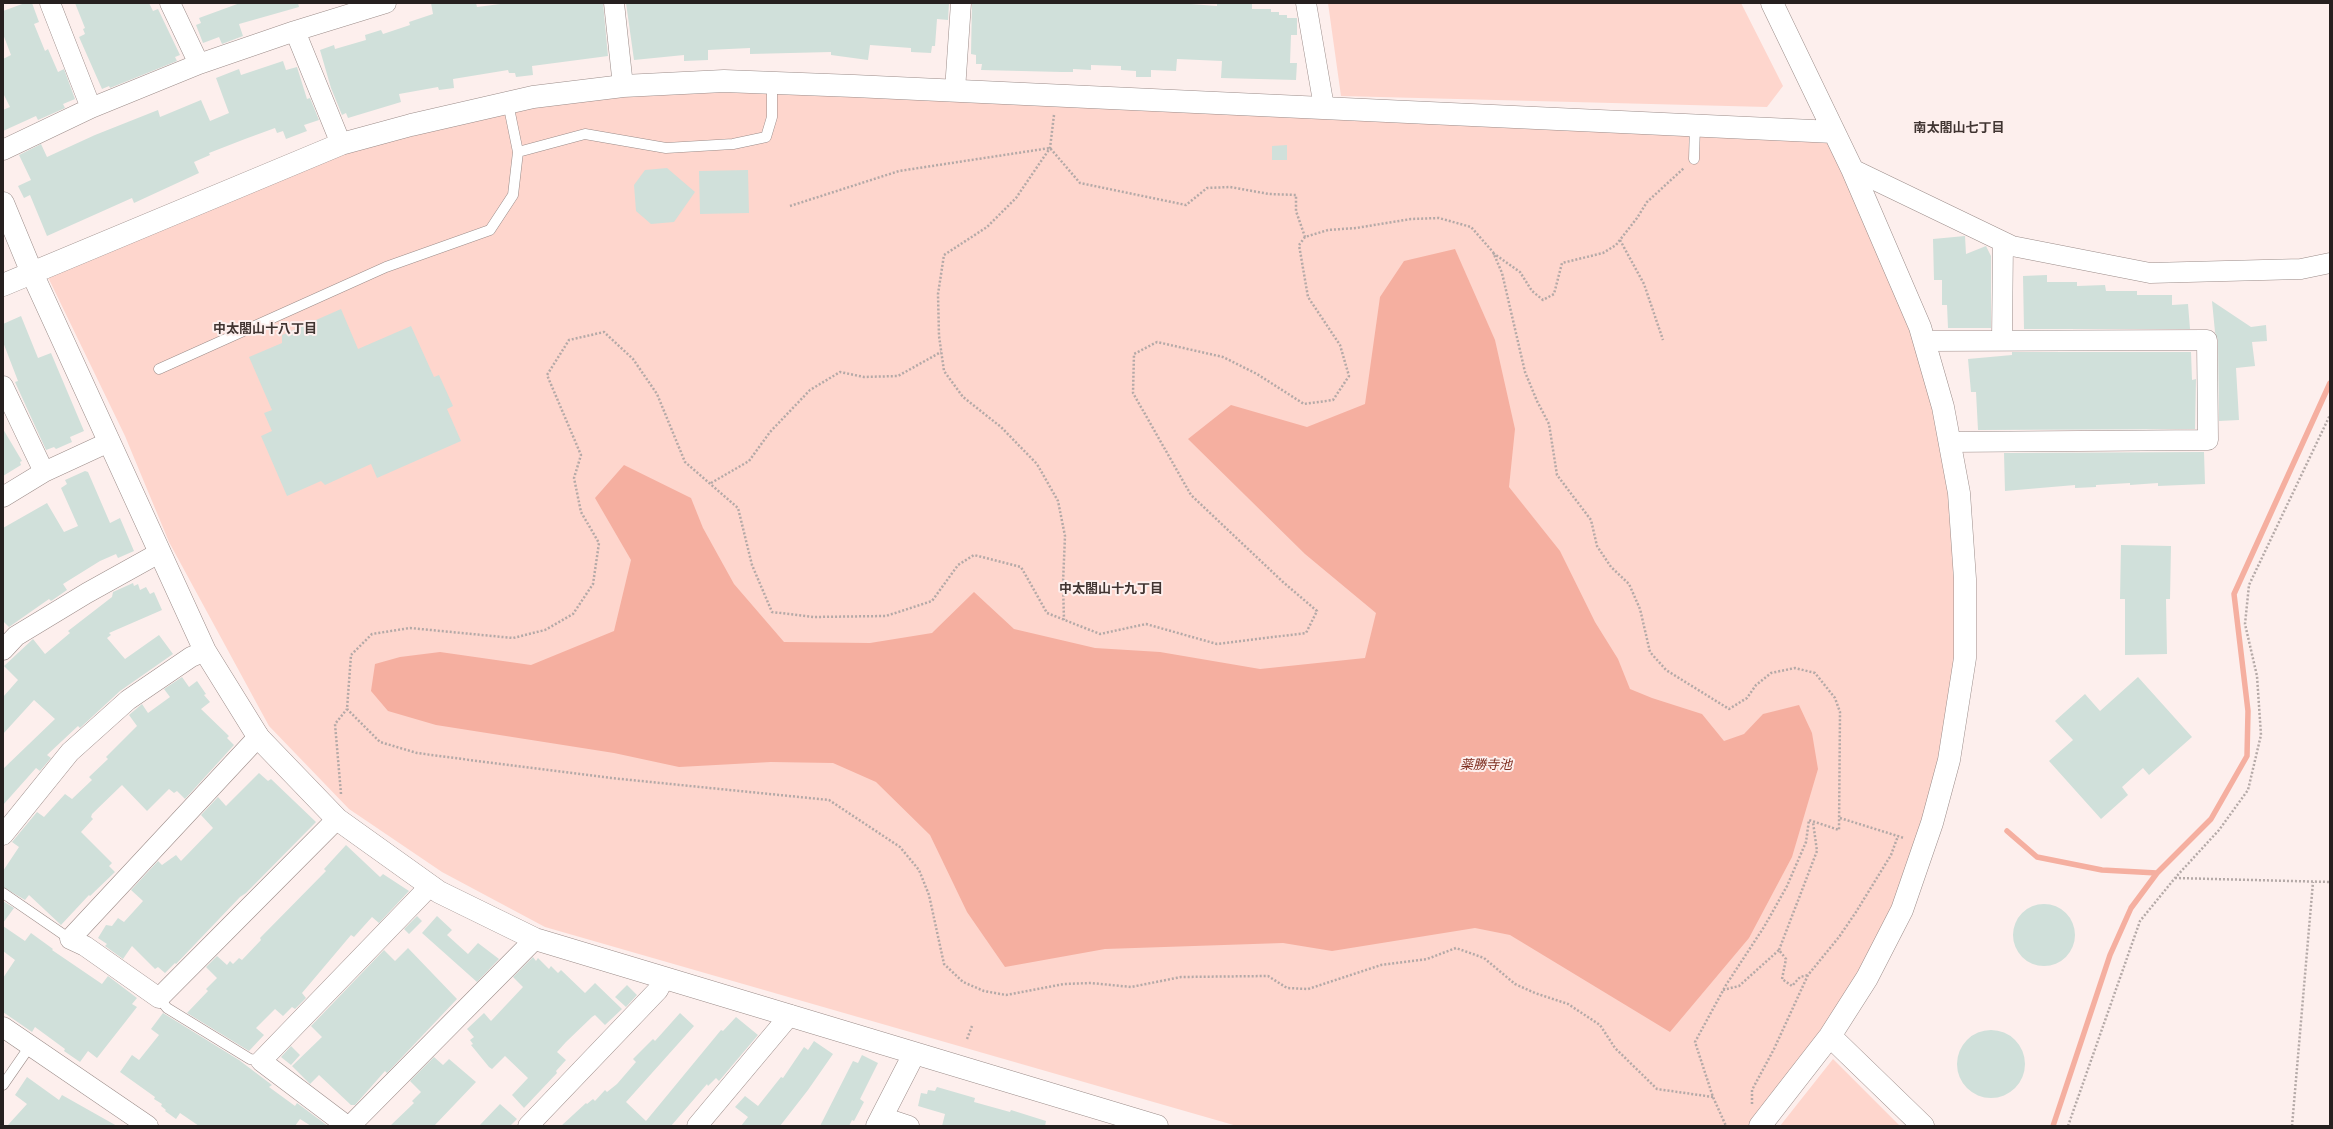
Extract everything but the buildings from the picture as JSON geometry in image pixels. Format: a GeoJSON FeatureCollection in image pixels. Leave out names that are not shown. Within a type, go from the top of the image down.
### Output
{"type":"FeatureCollection","features":[{"type":"Feature","properties":{"kind":"street"},"geometry":{"type":"LineString","coordinates":[[50,3],[91,108]]}},
{"type":"Feature","properties":{"kind":"street"},"geometry":{"type":"LineString","coordinates":[[170,3],[199,64]]}},
{"type":"Feature","properties":{"kind":"street"},"geometry":{"type":"LineString","coordinates":[[3,150],[91,108],[199,64],[295,31],[386,3]]}},
{"type":"Feature","properties":{"kind":"street"},"geometry":{"type":"LineString","coordinates":[[614,3],[623,86]]}},
{"type":"Feature","properties":{"kind":"street"},"geometry":{"type":"LineString","coordinates":[[955,90],[961,3]]}},
{"type":"Feature","properties":{"kind":"street"},"geometry":{"type":"LineString","coordinates":[[1306,3],[1324,107]]}},
{"type":"Feature","properties":{"kind":"street"},"geometry":{"type":"LineString","coordinates":[[1756,1116],[1830,1036],[1867,978],[1902,910],[1932,823],[1949,760],[1965,658],[1965,595],[1959,493],[1943,407],[1920,327],[1852,169],[1772,3]]}},
{"type":"Feature","properties":{"kind":"street"},"geometry":{"type":"LineString","coordinates":[[295,31],[341,144]]}},
{"type":"Feature","properties":{"kind":"street"},"geometry":{"type":"LineString","coordinates":[[3,286],[341,144],[411,125],[533,97],[623,86],[724,81],[955,90],[1834,132]]}},
{"type":"Feature","properties":{"kind":"street"},"geometry":{"type":"LineString","coordinates":[[1852,169],[2012,246],[2150,273],[2301,269],[2330,263]]}},
{"type":"Feature","properties":{"kind":"street"},"geometry":{"type":"LineString","coordinates":[[3,203],[32,273],[205,651],[259,736],[337,820],[439,892],[535,939],[1157,1126]]}},
{"type":"Feature","properties":{"kind":"street"},"geometry":{"type":"LineString","coordinates":[[2002,340],[2003,242]]}},
{"type":"Feature","properties":{"kind":"street"},"geometry":{"type":"LineString","coordinates":[[1924,341],[2207,340],[2208,440],[1950,442]]}},
{"type":"Feature","properties":{"kind":"street"},"geometry":{"type":"LineString","coordinates":[[3,386],[44,472]]}},
{"type":"Feature","properties":{"kind":"street"},"geometry":{"type":"LineString","coordinates":[[3,497],[44,472],[109,442]]}},
{"type":"Feature","properties":{"kind":"street"},"geometry":{"type":"LineString","coordinates":[[3,650],[16,636],[87,593],[159,553]]}},
{"type":"Feature","properties":{"kind":"street"},"geometry":{"type":"LineString","coordinates":[[3,835],[70,752],[128,700],[191,657],[205,651]]}},
{"type":"Feature","properties":{"kind":"street"},"geometry":{"type":"LineString","coordinates":[[259,736],[70,939],[85,946],[158,998],[337,820]]}},
{"type":"Feature","properties":{"kind":"street"},"geometry":{"type":"LineString","coordinates":[[347,1126],[261,1061],[430,886]]}},
{"type":"Feature","properties":{"kind":"street"},"geometry":{"type":"LineString","coordinates":[[350,1126],[535,939]]}},
{"type":"Feature","properties":{"kind":"street"},"geometry":{"type":"LineString","coordinates":[[528,1126],[658,990],[664,978]]}},
{"type":"Feature","properties":{"kind":"street"},"geometry":{"type":"LineString","coordinates":[[697,1126],[790,1015]]}},
{"type":"Feature","properties":{"kind":"street"},"geometry":{"type":"LineString","coordinates":[[3,1027],[148,1126]]}},
{"type":"Feature","properties":{"kind":"street"},"geometry":{"type":"LineString","coordinates":[[1830,1036],[1923,1126]]}},
{"type":"Feature","properties":{"kind":"street"},"geometry":{"type":"LineString","coordinates":[[909,1126],[879,1122],[914,1054]]}},
{"type":"Feature","properties":{"kind":"lane"},"geometry":{"type":"LineString","coordinates":[[518,152],[585,134],[666,148],[733,144],[766,137],[772,118],[772,83]]}},
{"type":"Feature","properties":{"kind":"lane"},"geometry":{"type":"LineString","coordinates":[[159,368],[386,267],[490,230],[513,195],[518,152],[508,103]]}},
{"type":"Feature","properties":{"kind":"lane"},"geometry":{"type":"LineString","coordinates":[[1694,159],[1695,125]]}},
{"type":"Feature","properties":{"kind":"lane"},"geometry":{"type":"LineString","coordinates":[[3,893],[70,939]]}},
{"type":"Feature","properties":{"kind":"lane"},"geometry":{"type":"LineString","coordinates":[[158,998],[168,1008],[250,1059],[261,1061]]}},
{"type":"Feature","properties":{"kind":"lane"},"geometry":{"type":"LineString","coordinates":[[3,1085],[30,1046]]}},
{"type":"Feature","properties":{"kind":"path"},"geometry":{"type":"LineString","coordinates":[[1056,95],[1050,148],[1016,198],[987,227],[944,255],[938,294],[939,336],[944,371],[963,397],[1001,427],[1037,464],[1058,501],[1066,536],[1063,583],[1064,620]]}},
{"type":"Feature","properties":{"kind":"path"},"geometry":{"type":"LineString","coordinates":[[790,206],[899,171],[1050,148]]}},
{"type":"Feature","properties":{"kind":"path"},"geometry":{"type":"LineString","coordinates":[[1050,148],[1080,183],[1186,205],[1207,188],[1230,187],[1269,194],[1296,195],[1296,211],[1305,236]]}},
{"type":"Feature","properties":{"kind":"path"},"geometry":{"type":"LineString","coordinates":[[341,795],[335,724],[347,709],[351,655],[372,634],[410,628],[513,638],[545,630],[573,614],[593,584],[599,543],[580,512],[574,478],[582,455],[547,375],[569,340],[604,332],[633,359],[657,394],[685,462],[738,508],[752,564],[772,612],[814,617],[886,616],[932,601],[958,565],[974,555],[1022,567],[1047,614],[1100,634],[1146,624],[1217,644],[1306,633],[1317,612],[1191,495],[1133,393],[1134,354],[1157,342],[1224,357],[1257,374],[1304,404],[1333,400],[1349,376],[1340,345],[1308,296],[1299,244],[1305,236],[1328,230],[1356,228],[1410,219],[1439,218],[1471,227],[1493,252],[1520,272],[1532,291],[1543,300],[1554,294],[1562,263],[1603,254],[1620,240],[1647,202],[1694,159]]}},
{"type":"Feature","properties":{"kind":"path"},"geometry":{"type":"LineString","coordinates":[[1620,240],[1644,284],[1663,340]]}},
{"type":"Feature","properties":{"kind":"path"},"geometry":{"type":"LineString","coordinates":[[1493,252],[1502,273],[1525,372],[1537,401],[1549,424],[1557,475],[1591,520],[1597,546],[1611,566],[1629,584],[1640,609],[1650,652],[1666,670],[1730,709],[1747,698],[1756,685],[1771,673],[1795,668],[1815,674],[1835,698],[1840,712],[1839,830],[1809,820],[1806,842],[1787,886],[1723,990],[1695,1042],[1713,1097],[1726,1126]]}},
{"type":"Feature","properties":{"kind":"path"},"geometry":{"type":"LineString","coordinates":[[711,483],[750,461],[770,432],[810,390],[840,372],[864,376],[898,376],[941,352]]}},
{"type":"Feature","properties":{"kind":"path"},"geometry":{"type":"LineString","coordinates":[[2068,1126],[2140,921],[2175,878],[2219,830],[2248,790],[2260,735],[2256,676],[2245,624],[2249,585],[2330,415]]}},
{"type":"Feature","properties":{"kind":"path"},"geometry":{"type":"LineString","coordinates":[[347,709],[380,742],[417,753],[611,778],[829,800],[900,847],[919,870],[929,896],[944,964],[963,982],[984,991],[1006,995],[1064,984],[1091,983],[1131,987],[1181,977],[1268,976],[1287,988],[1308,989],[1381,965],[1427,959],[1456,948],[1484,958],[1515,984],[1534,994],[1568,1004],[1600,1025],[1615,1048],[1657,1089],[1713,1097]]}},
{"type":"Feature","properties":{"kind":"path"},"geometry":{"type":"LineString","coordinates":[[1840,818],[1904,838]]}},
{"type":"Feature","properties":{"kind":"path"},"geometry":{"type":"LineString","coordinates":[[1723,990],[1739,986],[1779,950],[1817,851],[1812,822]]}},
{"type":"Feature","properties":{"kind":"path"},"geometry":{"type":"LineString","coordinates":[[1756,1116],[1752,1090],[1774,1049],[1808,975],[1839,937],[1856,912],[1891,855],[1898,836]]}},
{"type":"Feature","properties":{"kind":"path"},"geometry":{"type":"LineString","coordinates":[[2175,878],[2330,882]]}},
{"type":"Feature","properties":{"kind":"path"},"geometry":{"type":"LineString","coordinates":[[2292,1126],[2313,882]]}},
{"type":"Feature","properties":{"kind":"path"},"geometry":{"type":"LineString","coordinates":[[1779,950],[1786,959],[1782,979],[1792,986],[1800,977],[1808,975]]}},
{"type":"Feature","properties":{"kind":"path"},"geometry":{"type":"LineString","coordinates":[[967,1039],[972,1026]]}},
{"type":"Feature","properties":{"kind":"shaded area"},"geometry":{"type":"Polygon","coordinates":[[[1328,3],[1741,3],[1783,86],[1767,107],[1341,96],[1328,3]]]}},
{"type":"Feature","properties":{"kind":"shaded area"},"geometry":{"type":"Polygon","coordinates":[[[632,83],[1832,131],[1917,321],[1955,487],[1962,650],[1945,751],[1897,901],[1865,966],[1828,1024],[1748,1126],[1237,1126],[545,927],[442,872],[349,809],[269,726],[169,542],[125,436],[44,269],[344,143],[632,83]]]}},
{"type":"Feature","properties":{"kind":"shaded area"},"geometry":{"type":"Polygon","coordinates":[[[1833,1059],[1900,1126],[1780,1126],[1833,1059]]]}},
{"type":"Feature","properties":{"kind":"water","name":"薬勝寺池"},"geometry":{"type":"Polygon","coordinates":[[[1455,249],[1495,340],[1515,429],[1509,487],[1560,551],[1595,622],[1618,659],[1630,689],[1652,698],[1702,714],[1724,741],[1744,734],[1763,714],[1799,705],[1812,733],[1818,769],[1792,857],[1749,938],[1670,1032],[1510,935],[1475,928],[1332,951],[1283,943],[1105,949],[1005,967],[967,912],[930,835],[876,782],[833,763],[771,762],[679,767],[614,753],[436,725],[388,711],[371,691],[375,664],[400,657],[440,652],[531,665],[614,631],[631,560],[595,498],[624,465],[691,498],[703,528],[734,584],[784,642],[870,643],[932,633],[974,592],[1014,629],[1095,648],[1160,652],[1260,669],[1365,658],[1376,613],[1305,554],[1188,439],[1231,405],[1307,427],[1365,404],[1380,297],[1404,261],[1455,249]]]}},
{"type":"Feature","properties":{"kind":"waterway"},"geometry":{"type":"LineString","coordinates":[[2157,873],[2211,819],[2247,756],[2248,711],[2234,594],[2330,383]]}},
{"type":"Feature","properties":{"kind":"waterway"},"geometry":{"type":"LineString","coordinates":[[2007,831],[2037,857],[2102,870],[2157,873],[2131,908],[2110,955],[2053,1126]]}},
{"type":"Feature","properties":{"kind":"district","name":"南太閤山七丁目"},"geometry":{"type":"Point","coordinates":[1959,128]}},
{"type":"Feature","properties":{"kind":"district","name":"中太閤山十八丁目"},"geometry":{"type":"Point","coordinates":[265,329]}},
{"type":"Feature","properties":{"kind":"district","name":"中太閤山十九丁目"},"geometry":{"type":"Point","coordinates":[1111,589]}}]}
